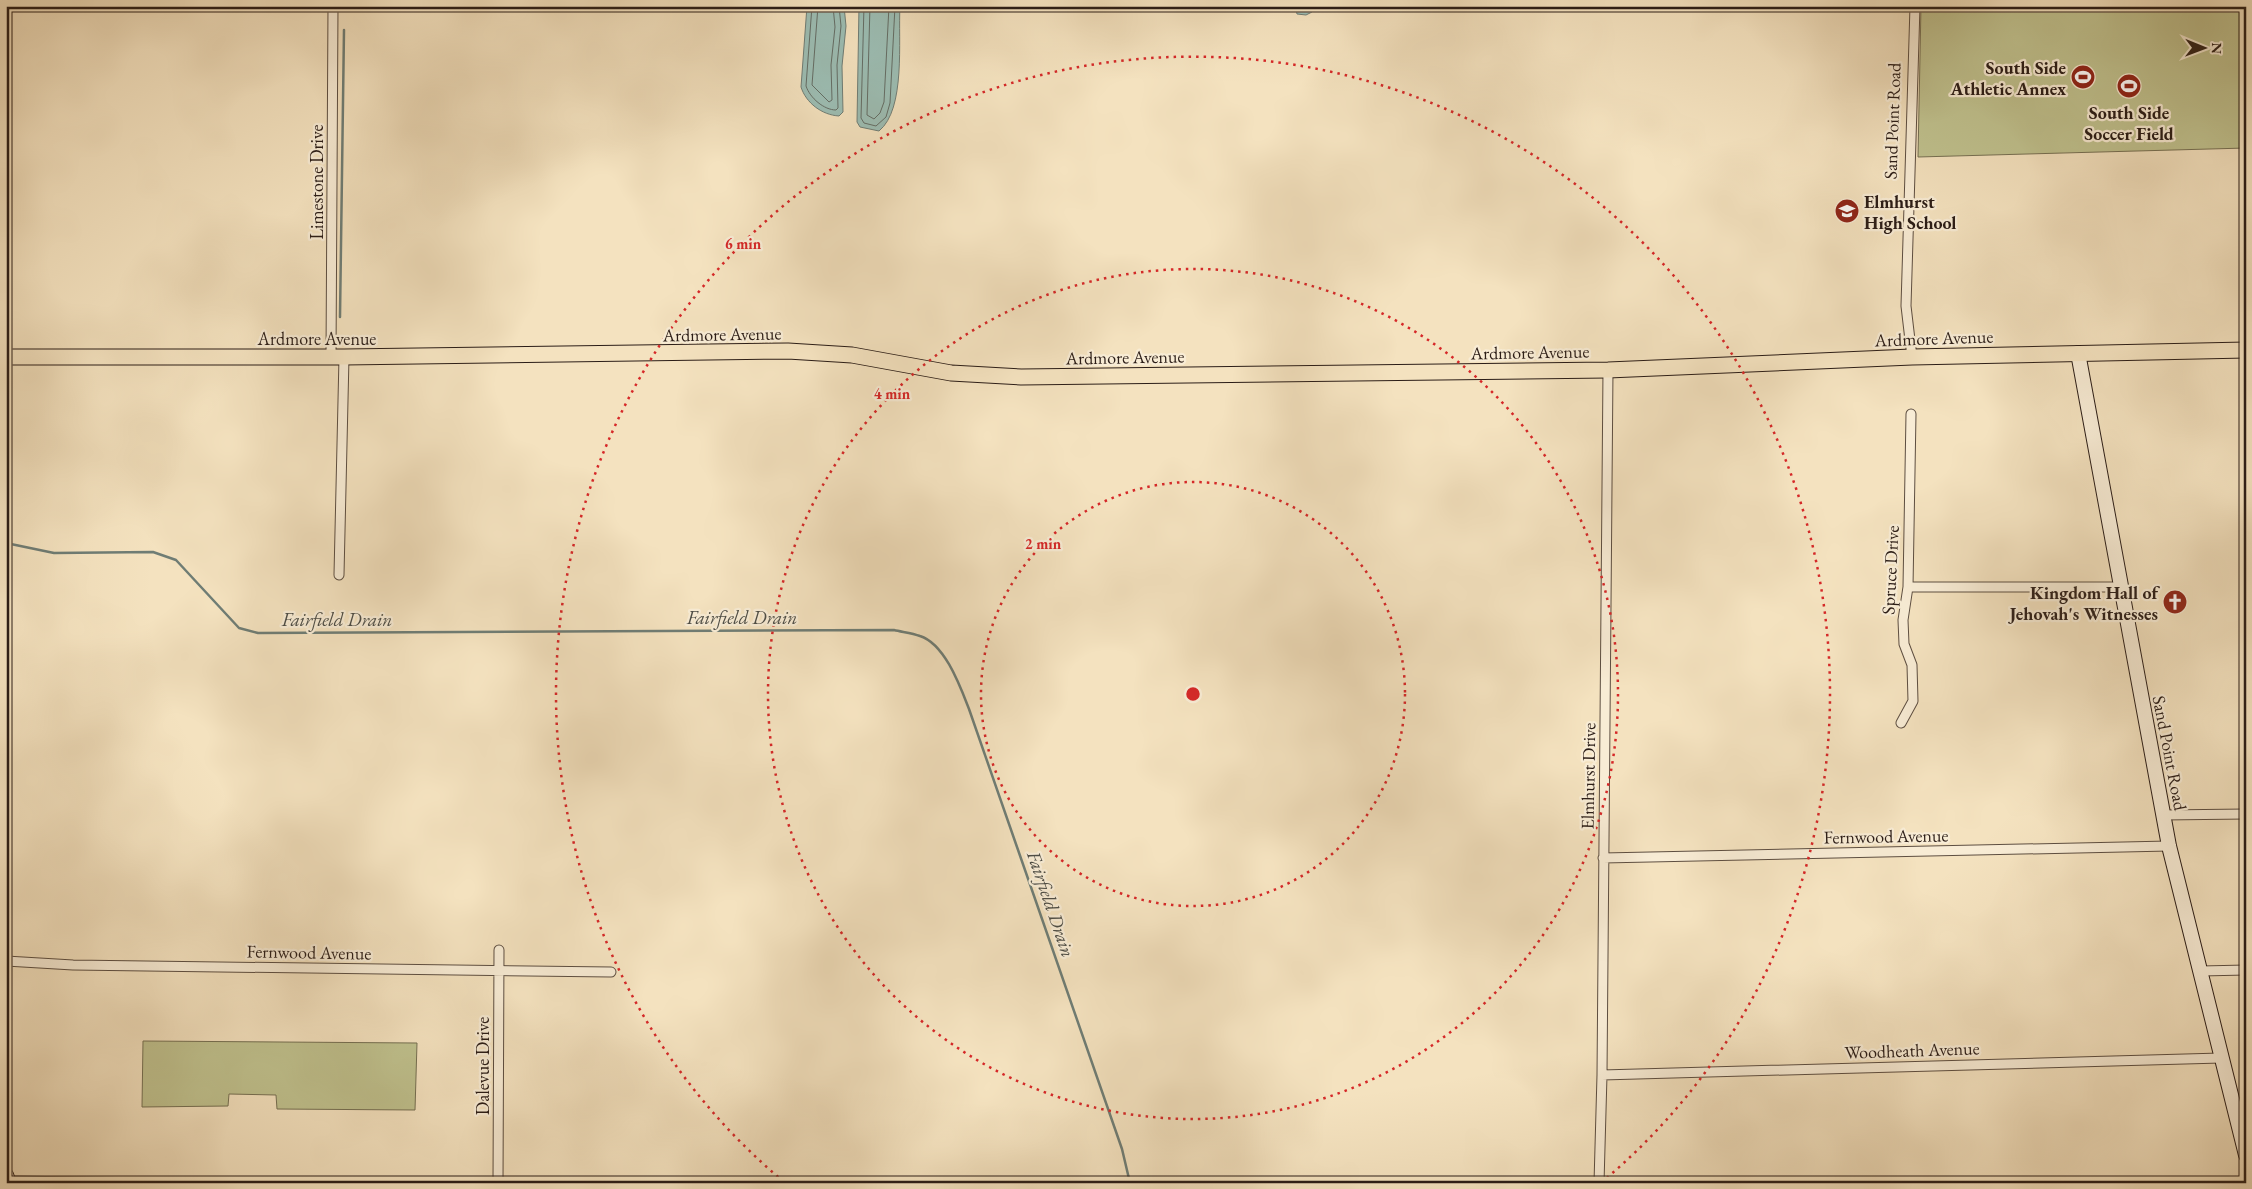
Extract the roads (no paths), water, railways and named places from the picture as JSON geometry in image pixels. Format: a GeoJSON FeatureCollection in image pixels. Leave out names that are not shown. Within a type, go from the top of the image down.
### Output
{"type":"FeatureCollection","features":[{"type":"Feature","properties":{"kind":"main road","name":"Ardmore Avenue"},"geometry":{"type":"LineString","coordinates":[[6,357],[337,358],[788,351],[852,355],[951,372],[1021,377],[1608,370],[1912,357],[2246,350]]}},
{"type":"Feature","properties":{"kind":"street","name":"Limestone Drive"},"geometry":{"type":"LineString","coordinates":[[333,6],[339,575]]}},
{"type":"Feature","properties":{"kind":"street","name":"Sand Point Road"},"geometry":{"type":"LineString","coordinates":[[1912,357],[1906,306],[1915,6]]}},
{"type":"Feature","properties":{"kind":"street","name":"Sand Point Road"},"geometry":{"type":"LineString","coordinates":[[2078,353],[2169,846],[2246,1155]]}},
{"type":"Feature","properties":{"kind":"street","name":"Elmhurst Drive"},"geometry":{"type":"LineString","coordinates":[[1599,1183],[1602,1075],[1608,370]]}},
{"type":"Feature","properties":{"kind":"street","name":"Spruce Drive"},"geometry":{"type":"LineString","coordinates":[[1901,723],[1913,701],[1912,665],[1904,644],[1903,620],[1908,587],[1911,414]]}},
{"type":"Feature","properties":{"kind":"street"},"geometry":{"type":"LineString","coordinates":[[1908,587],[2120,587]]}},
{"type":"Feature","properties":{"kind":"street"},"geometry":{"type":"LineString","coordinates":[[2163,815],[2246,814]]}},
{"type":"Feature","properties":{"kind":"street","name":"Fernwood Avenue"},"geometry":{"type":"LineString","coordinates":[[1603,858],[2169,846]]}},
{"type":"Feature","properties":{"kind":"street","name":"Dalevue Drive"},"geometry":{"type":"LineString","coordinates":[[498,1183],[499,950]]}},
{"type":"Feature","properties":{"kind":"street","name":"Fernwood Avenue"},"geometry":{"type":"LineString","coordinates":[[6,961],[73,965],[611,972]]}},
{"type":"Feature","properties":{"kind":"street"},"geometry":{"type":"LineString","coordinates":[[2201,971],[2246,970]]}},
{"type":"Feature","properties":{"kind":"street","name":"Woodheath Avenue"},"geometry":{"type":"LineString","coordinates":[[1602,1075],[2222,1058]]}},
{"type":"Feature","properties":{"kind":"street"},"geometry":{"type":"LineString","coordinates":[[8,1180],[155,1183]]}},
{"type":"Feature","properties":{"kind":"water"},"geometry":{"type":"Polygon","coordinates":[[[807,6],[844,6],[846,26],[842,66],[843,112],[839,116],[821,111],[811,103],[801,87],[807,6]]]}},
{"type":"Feature","properties":{"kind":"water"},"geometry":{"type":"Polygon","coordinates":[[[859,6],[900,6],[900,55],[897,91],[888,121],[879,131],[860,127],[857,122],[859,6]]]}},
{"type":"Feature","properties":{"kind":"water"},"geometry":{"type":"Polygon","coordinates":[[[1295,6],[1313,6],[1312,12],[1306,15],[1297,14],[1295,6]]]}},
{"type":"Feature","properties":{"kind":"waterway"},"geometry":{"type":"LineString","coordinates":[[340,317],[344,30]]}},
{"type":"Feature","properties":{"kind":"waterway","name":"Fairfield Drain"},"geometry":{"type":"LineString","coordinates":[[6,543],[54,553],[153,552],[176,560],[239,628],[258,633],[894,630],[917,635],[929,640],[950,667],[969,709],[1122,1149],[1130,1183]]}},
{"type":"Feature","properties":{"kind":"place","name":"South Side Athletic Annex"},"geometry":{"type":"Point","coordinates":[2083,77]}},
{"type":"Feature","properties":{"kind":"place","name":"South Side Soccer Field"},"geometry":{"type":"Point","coordinates":[2129,86]}},
{"type":"Feature","properties":{"kind":"place","name":"Elmhurst High School"},"geometry":{"type":"Point","coordinates":[1847,211]}},
{"type":"Feature","properties":{"kind":"place","name":"Kingdom Hall of Jehovah's Witnesses"},"geometry":{"type":"Point","coordinates":[2175,602]}}]}
